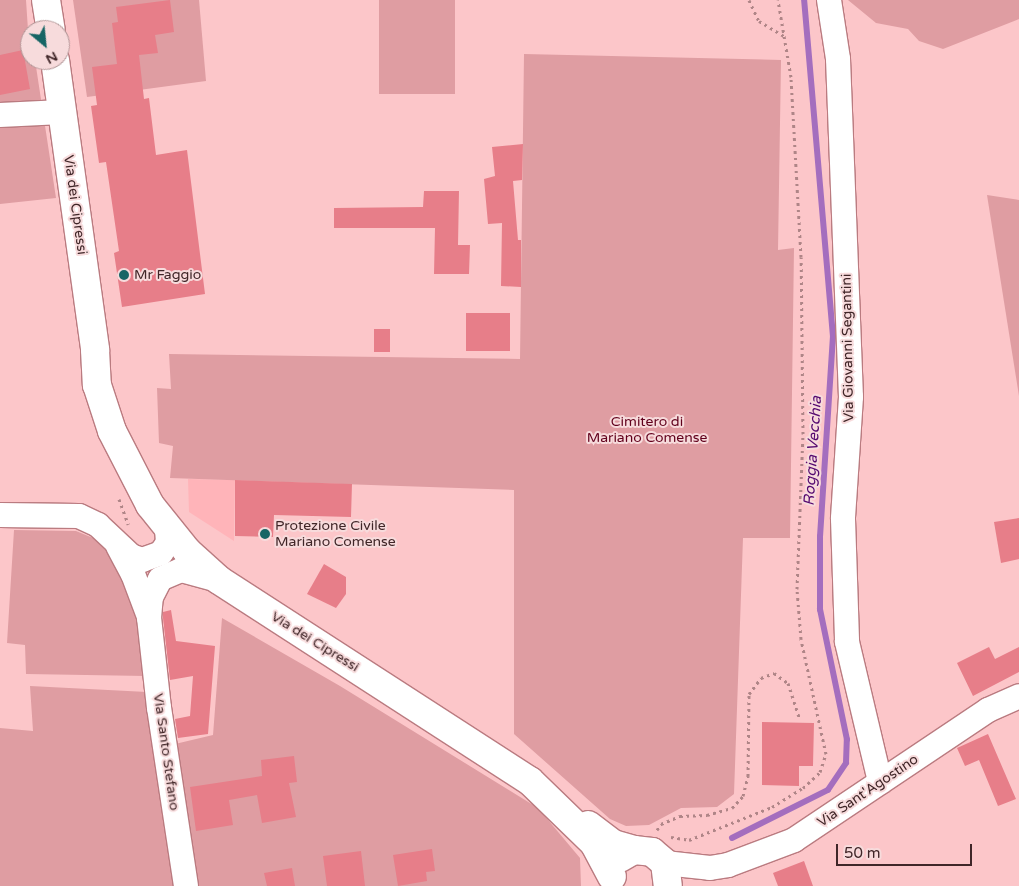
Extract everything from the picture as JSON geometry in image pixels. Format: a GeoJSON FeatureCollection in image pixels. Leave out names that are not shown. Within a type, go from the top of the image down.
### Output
{"type":"FeatureCollection","features":[{"type":"Feature","properties":{"kind":"main road"},"geometry":{"type":"LineString","coordinates":[[46,0],[49,20]]}},
{"type":"Feature","properties":{"kind":"main road","name":"Via dei Cipressi"},"geometry":{"type":"LineString","coordinates":[[56,70],[95,350],[97,385],[112,431],[141,489],[167,528],[219,580],[514,769],[578,826],[594,843],[612,881]]}},
{"type":"Feature","properties":{"kind":"main road","name":"Via dei Cipressi"},"geometry":{"type":"LineString","coordinates":[[95,350],[136,460],[177,521],[213,558],[257,592],[505,753],[556,794],[602,837],[656,861]]}},
{"type":"Feature","properties":{"kind":"main road"},"geometry":{"type":"LineString","coordinates":[[612,881],[616,863],[656,861]]}},
{"type":"Feature","properties":{"kind":"street","name":"Via Giovanni Segantini"},"geometry":{"type":"LineString","coordinates":[[829,0],[838,59],[851,388],[843,519],[846,642],[880,782]]}},
{"type":"Feature","properties":{"kind":"street"},"geometry":{"type":"LineString","coordinates":[[0,115],[62,112]]}},
{"type":"Feature","properties":{"kind":"street"},"geometry":{"type":"LineString","coordinates":[[0,515],[79,516],[98,525],[131,556],[142,560],[153,558],[168,543],[167,528]]}},
{"type":"Feature","properties":{"kind":"street","name":"Via Santo Stefano"},"geometry":{"type":"LineString","coordinates":[[114,539],[133,574],[149,618],[186,886]]}},
{"type":"Feature","properties":{"kind":"street","name":"Via Santo Stefano"},"geometry":{"type":"LineString","coordinates":[[149,618],[154,588],[170,574],[191,571],[219,580]]}},
{"type":"Feature","properties":{"kind":"street","name":"Via Sant'Agostino"},"geometry":{"type":"LineString","coordinates":[[656,861],[710,868],[754,857],[794,840],[988,710],[1019,696]]}},
{"type":"Feature","properties":{"kind":"path"},"geometry":{"type":"LineString","coordinates":[[749,0],[759,21],[784,36]]}},
{"type":"Feature","properties":{"kind":"path"},"geometry":{"type":"LineString","coordinates":[[656,861],[689,840],[772,807],[803,788],[820,772],[826,754],[801,639],[797,589],[803,434],[801,257],[791,77],[778,0]]}},
{"type":"Feature","properties":{"kind":"path"},"geometry":{"type":"LineString","coordinates":[[656,861],[661,824],[680,816],[707,815],[732,808],[743,796],[748,776],[749,694],[761,678],[774,673],[788,683],[799,717]]}},
{"type":"Feature","properties":{"kind":"shaded area"},"geometry":{"type":"Polygon","coordinates":[[[188,479],[235,480],[234,541],[189,512],[188,479]]]}},
{"type":"Feature","properties":{"kind":"green space"},"geometry":{"type":"Polygon","coordinates":[[[0,0],[26,0],[27,20],[20,20],[20,70],[37,70],[56,198],[0,204],[0,0]]]}},
{"type":"Feature","properties":{"kind":"green space"},"geometry":{"type":"Polygon","coordinates":[[[73,0],[199,0],[206,81],[87,97],[73,0]]]}},
{"type":"Feature","properties":{"kind":"green space"},"geometry":{"type":"Polygon","coordinates":[[[379,0],[455,0],[455,94],[379,94],[379,0]]]}},
{"type":"Feature","properties":{"kind":"green space"},"geometry":{"type":"Polygon","coordinates":[[[848,0],[1019,0],[1019,19],[943,49],[919,41],[908,29],[876,23],[848,0]]]}},
{"type":"Feature","properties":{"kind":"green space","name":"Cimitero di Mariano Comense"},"geometry":{"type":"Polygon","coordinates":[[[524,54],[781,60],[778,250],[794,248],[790,538],[743,538],[734,794],[717,807],[681,808],[649,825],[626,826],[610,819],[514,734],[514,490],[170,478],[173,446],[159,443],[157,388],[171,389],[169,354],[520,359],[524,54]]]}},
{"type":"Feature","properties":{"kind":"green space"},"geometry":{"type":"Polygon","coordinates":[[[987,195],[1019,200],[1019,396],[987,195]]]}},
{"type":"Feature","properties":{"kind":"green space"},"geometry":{"type":"Polygon","coordinates":[[[14,530],[76,531],[110,545],[138,600],[146,676],[26,674],[25,645],[7,643],[14,530]]]}},
{"type":"Feature","properties":{"kind":"green space"},"geometry":{"type":"Polygon","coordinates":[[[222,618],[340,686],[538,808],[580,858],[581,886],[197,886],[175,744],[213,735],[222,618]]]}},
{"type":"Feature","properties":{"kind":"green space"},"geometry":{"type":"Polygon","coordinates":[[[30,686],[147,692],[176,886],[0,886],[0,728],[33,731],[30,686]]]}},
{"type":"Feature","properties":{"kind":"building"},"geometry":{"type":"Polygon","coordinates":[[[170,0],[174,32],[155,35],[158,53],[139,55],[144,99],[149,98],[156,155],[187,150],[205,294],[122,307],[114,253],[119,251],[106,162],[99,163],[91,106],[97,105],[92,67],[117,64],[112,23],[118,22],[116,7],[170,0]]]}},
{"type":"Feature","properties":{"kind":"building"},"geometry":{"type":"Polygon","coordinates":[[[20,51],[20,70],[27,70],[30,89],[0,95],[0,55],[20,51]]]}},
{"type":"Feature","properties":{"kind":"building"},"geometry":{"type":"Polygon","coordinates":[[[523,144],[522,180],[513,181],[518,240],[521,240],[521,287],[501,286],[502,223],[488,224],[484,179],[495,176],[492,147],[523,144]]]}},
{"type":"Feature","properties":{"kind":"building"},"geometry":{"type":"Polygon","coordinates":[[[424,191],[459,191],[458,245],[470,245],[469,274],[434,274],[435,228],[334,228],[334,208],[423,207],[424,191]]]}},
{"type":"Feature","properties":{"kind":"building"},"geometry":{"type":"Polygon","coordinates":[[[466,313],[510,313],[510,351],[466,351],[466,313]]]}},
{"type":"Feature","properties":{"kind":"building"},"geometry":{"type":"Polygon","coordinates":[[[374,329],[390,329],[390,352],[374,352],[374,329]]]}},
{"type":"Feature","properties":{"kind":"building"},"geometry":{"type":"Polygon","coordinates":[[[235,480],[352,484],[351,517],[274,515],[273,537],[235,536],[235,480]]]}},
{"type":"Feature","properties":{"kind":"building"},"geometry":{"type":"Polygon","coordinates":[[[1019,518],[1019,559],[1001,563],[994,522],[1019,518]]]}},
{"type":"Feature","properties":{"kind":"building"},"geometry":{"type":"Polygon","coordinates":[[[324,564],[346,577],[346,594],[336,608],[307,594],[324,564]]]}},
{"type":"Feature","properties":{"kind":"building"},"geometry":{"type":"Polygon","coordinates":[[[171,610],[176,641],[215,646],[208,734],[178,738],[175,719],[190,716],[193,676],[170,680],[163,612],[171,610]]]}},
{"type":"Feature","properties":{"kind":"building"},"geometry":{"type":"Polygon","coordinates":[[[989,647],[995,659],[1019,647],[1019,672],[973,696],[957,663],[989,647]]]}},
{"type":"Feature","properties":{"kind":"building"},"geometry":{"type":"Polygon","coordinates":[[[762,722],[814,723],[813,766],[799,766],[799,786],[762,785],[762,722]]]}},
{"type":"Feature","properties":{"kind":"building"},"geometry":{"type":"Polygon","coordinates":[[[988,734],[1016,799],[998,806],[979,760],[965,766],[957,748],[988,734]]]}},
{"type":"Feature","properties":{"kind":"building"},"geometry":{"type":"Polygon","coordinates":[[[294,756],[297,782],[289,783],[296,817],[262,823],[257,795],[229,800],[233,825],[196,831],[190,787],[262,776],[261,760],[294,756]]]}},
{"type":"Feature","properties":{"kind":"building"},"geometry":{"type":"Polygon","coordinates":[[[432,849],[435,871],[426,872],[427,881],[398,886],[393,855],[432,849]]]}},
{"type":"Feature","properties":{"kind":"building"},"geometry":{"type":"Polygon","coordinates":[[[361,851],[365,886],[327,886],[323,856],[361,851]]]}},
{"type":"Feature","properties":{"kind":"building"},"geometry":{"type":"Polygon","coordinates":[[[804,861],[813,886],[778,886],[773,873],[804,861]]]}},
{"type":"Feature","properties":{"kind":"building"},"geometry":{"type":"Polygon","coordinates":[[[292,868],[295,886],[267,886],[264,873],[292,868]]]}},
{"type":"Feature","properties":{"kind":"waterway","name":"Roggia Vecchia"},"geometry":{"type":"LineString","coordinates":[[732,838],[828,790],[846,763],[847,740],[820,610],[820,537],[833,337],[804,0]]}},
{"type":"Feature","properties":{"kind":"place","name":"Mr Faggio"},"geometry":{"type":"Point","coordinates":[124,275]}},
{"type":"Feature","properties":{"kind":"place","name":"Protezione Civile Mariano Comense"},"geometry":{"type":"Point","coordinates":[265,534]}}]}
